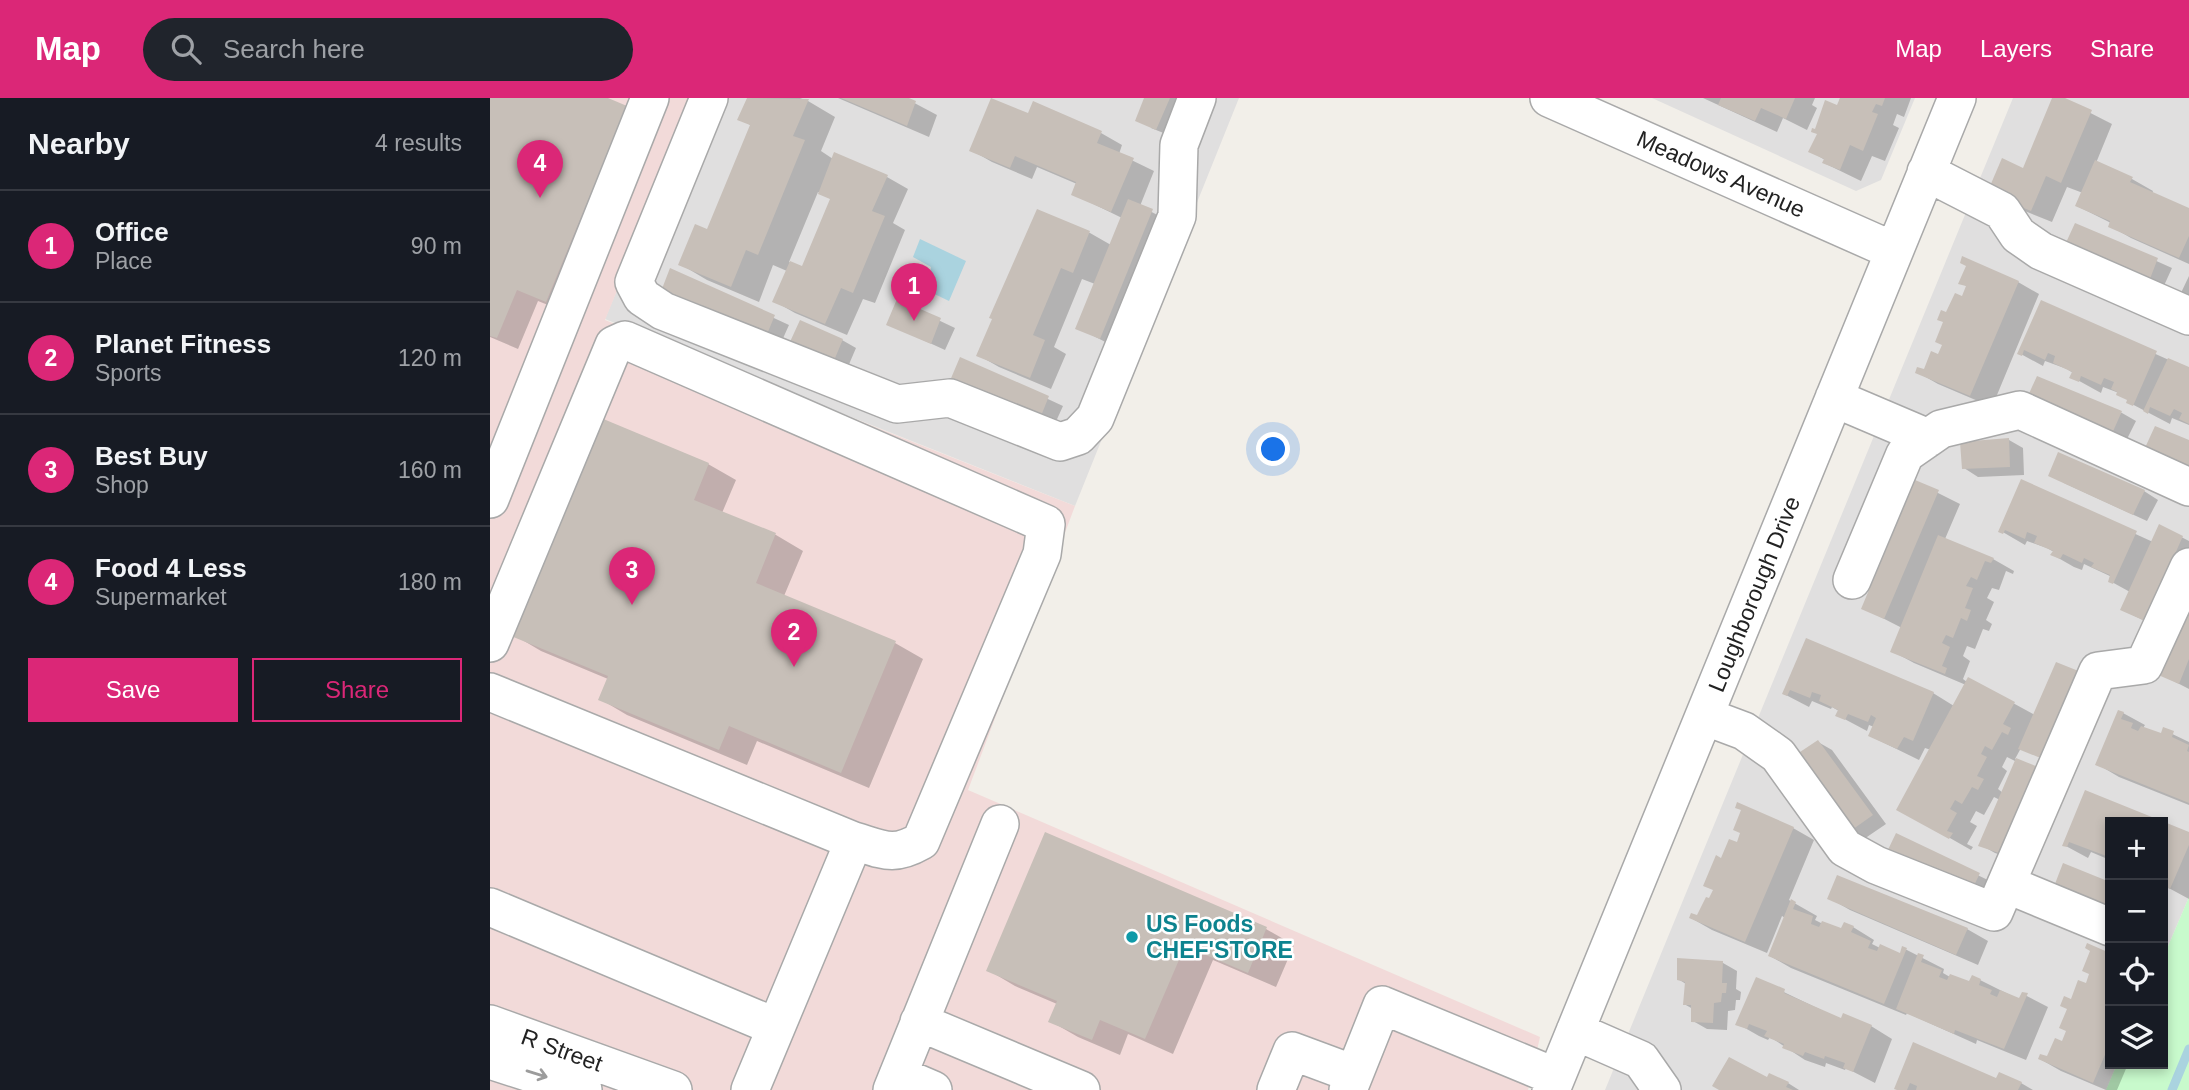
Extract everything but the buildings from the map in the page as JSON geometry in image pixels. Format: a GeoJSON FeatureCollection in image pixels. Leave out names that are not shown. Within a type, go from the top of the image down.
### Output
{"type":"FeatureCollection","features":[{"type":"Feature","properties":{"kind":"street"},"geometry":{"type":"LineString","coordinates":[[490,499],[650,98]]}},
{"type":"Feature","properties":{"kind":"street"},"geometry":{"type":"LineString","coordinates":[[709,98],[634,282],[642,297],[663,311],[897,404],[950,398],[1060,442],[1078,436],[1095,418],[1177,216],[1179,145],[1197,98]]}},
{"type":"Feature","properties":{"kind":"street","name":"Meadows Avenue"},"geometry":{"type":"LineString","coordinates":[[1549,98],[1894,251]]}},
{"type":"Feature","properties":{"kind":"street","name":"Loughborough Drive"},"geometry":{"type":"LineString","coordinates":[[1554,1084],[1957,98]]}},
{"type":"Feature","properties":{"kind":"street"},"geometry":{"type":"LineString","coordinates":[[1926,173],[2002,211],[2018,235],[2041,251],[2189,316]]}},
{"type":"Feature","properties":{"kind":"street"},"geometry":{"type":"LineString","coordinates":[[490,643],[614,345],[625,340],[1046,524],[1042,554],[921,841],[903,851],[886,850],[854,841],[490,692]]}},
{"type":"Feature","properties":{"kind":"street"},"geometry":{"type":"LineString","coordinates":[[1833,398],[1928,438]]}},
{"type":"Feature","properties":{"kind":"street"},"geometry":{"type":"LineString","coordinates":[[1852,580],[1906,454],[1941,429],[2020,410],[2189,487]]}},
{"type":"Feature","properties":{"kind":"street"},"geometry":{"type":"LineString","coordinates":[[1704,716],[1744,731],[1778,755],[1845,848],[1876,865],[1994,912],[2098,671],[2144,665],[2189,567]]}},
{"type":"Feature","properties":{"kind":"street"},"geometry":{"type":"LineString","coordinates":[[933,1090],[895,1083],[1000,824]]}},
{"type":"Feature","properties":{"kind":"street"},"geometry":{"type":"LineString","coordinates":[[750,1090],[854,841]]}},
{"type":"Feature","properties":{"kind":"street"},"geometry":{"type":"LineString","coordinates":[[2006,884],[2105,925]]}},
{"type":"Feature","properties":{"kind":"street"},"geometry":{"type":"LineString","coordinates":[[490,907],[776,1027]]}},
{"type":"Feature","properties":{"kind":"street"},"geometry":{"type":"LineString","coordinates":[[1276,1090],[1292,1051],[1351,1082],[1382,1005],[1554,1084]]}},
{"type":"Feature","properties":{"kind":"street"},"geometry":{"type":"LineString","coordinates":[[919,1022],[1081,1090]]}},
{"type":"Feature","properties":{"kind":"street","name":"R Street"},"geometry":{"type":"LineString","coordinates":[[490,1024],[673,1090]]}},
{"type":"Feature","properties":{"kind":"street"},"geometry":{"type":"LineString","coordinates":[[1575,1031],[1641,1060],[1662,1090]]}},
{"type":"Feature","properties":{"kind":"street"},"geometry":{"type":"LineString","coordinates":[[490,1060],[583,1090]]}},
{"type":"Feature","properties":{"kind":"street"},"geometry":{"type":"LineString","coordinates":[[490,1085],[504,1090]]}},
{"type":"Feature","properties":{"kind":"shaded area"},"geometry":{"type":"Polygon","coordinates":[[[490,98],[696,98],[605,320],[1075,506],[968,790],[1540,1037],[1528,1090],[490,1090],[490,98]]]}},
{"type":"Feature","properties":{"kind":"shaded area"},"geometry":{"type":"Polygon","coordinates":[[[696,98],[1239,98],[1075,506],[605,319],[696,98]]]}},
{"type":"Feature","properties":{"kind":"shaded area"},"geometry":{"type":"Polygon","coordinates":[[[1652,98],[1915,98],[1881,180],[1856,191],[1652,98]]]}},
{"type":"Feature","properties":{"kind":"shaded area"},"geometry":{"type":"Polygon","coordinates":[[[2013,98],[2189,98],[2189,897],[2168,946],[2168,817],[2105,817],[2105,1069],[2115,1069],[2106,1090],[1605,1090],[2013,98]]]}},
{"type":"Feature","properties":{"kind":"green space"},"geometry":{"type":"Polygon","coordinates":[[[2189,897],[2189,1090],[2106,1090],[2115,1069],[2168,1069],[2168,946],[2189,897]]]}},
{"type":"Feature","properties":{"kind":"water"},"geometry":{"type":"Polygon","coordinates":[[[920,239],[966,261],[949,301],[924,289],[931,267],[913,257],[920,239]]]}},
{"type":"Feature","properties":{"kind":"waterway"},"geometry":{"type":"LineString","coordinates":[[2172,1090],[2189,1049]]}},
{"type":"Feature","properties":{"kind":"place","name":"Food 4 Less"},"geometry":{"type":"Point","coordinates":[540,198]}},
{"type":"Feature","properties":{"kind":"place","name":"Office"},"geometry":{"type":"Point","coordinates":[914,321]}},
{"type":"Feature","properties":{"kind":"place","name":"Best Buy"},"geometry":{"type":"Point","coordinates":[632,605]}},
{"type":"Feature","properties":{"kind":"place","name":"Planet Fitness"},"geometry":{"type":"Point","coordinates":[794,667]}},
{"type":"Feature","properties":{"kind":"place","name":"US Foods CHEF'STORE"},"geometry":{"type":"Point","coordinates":[1132,937]}}]}
